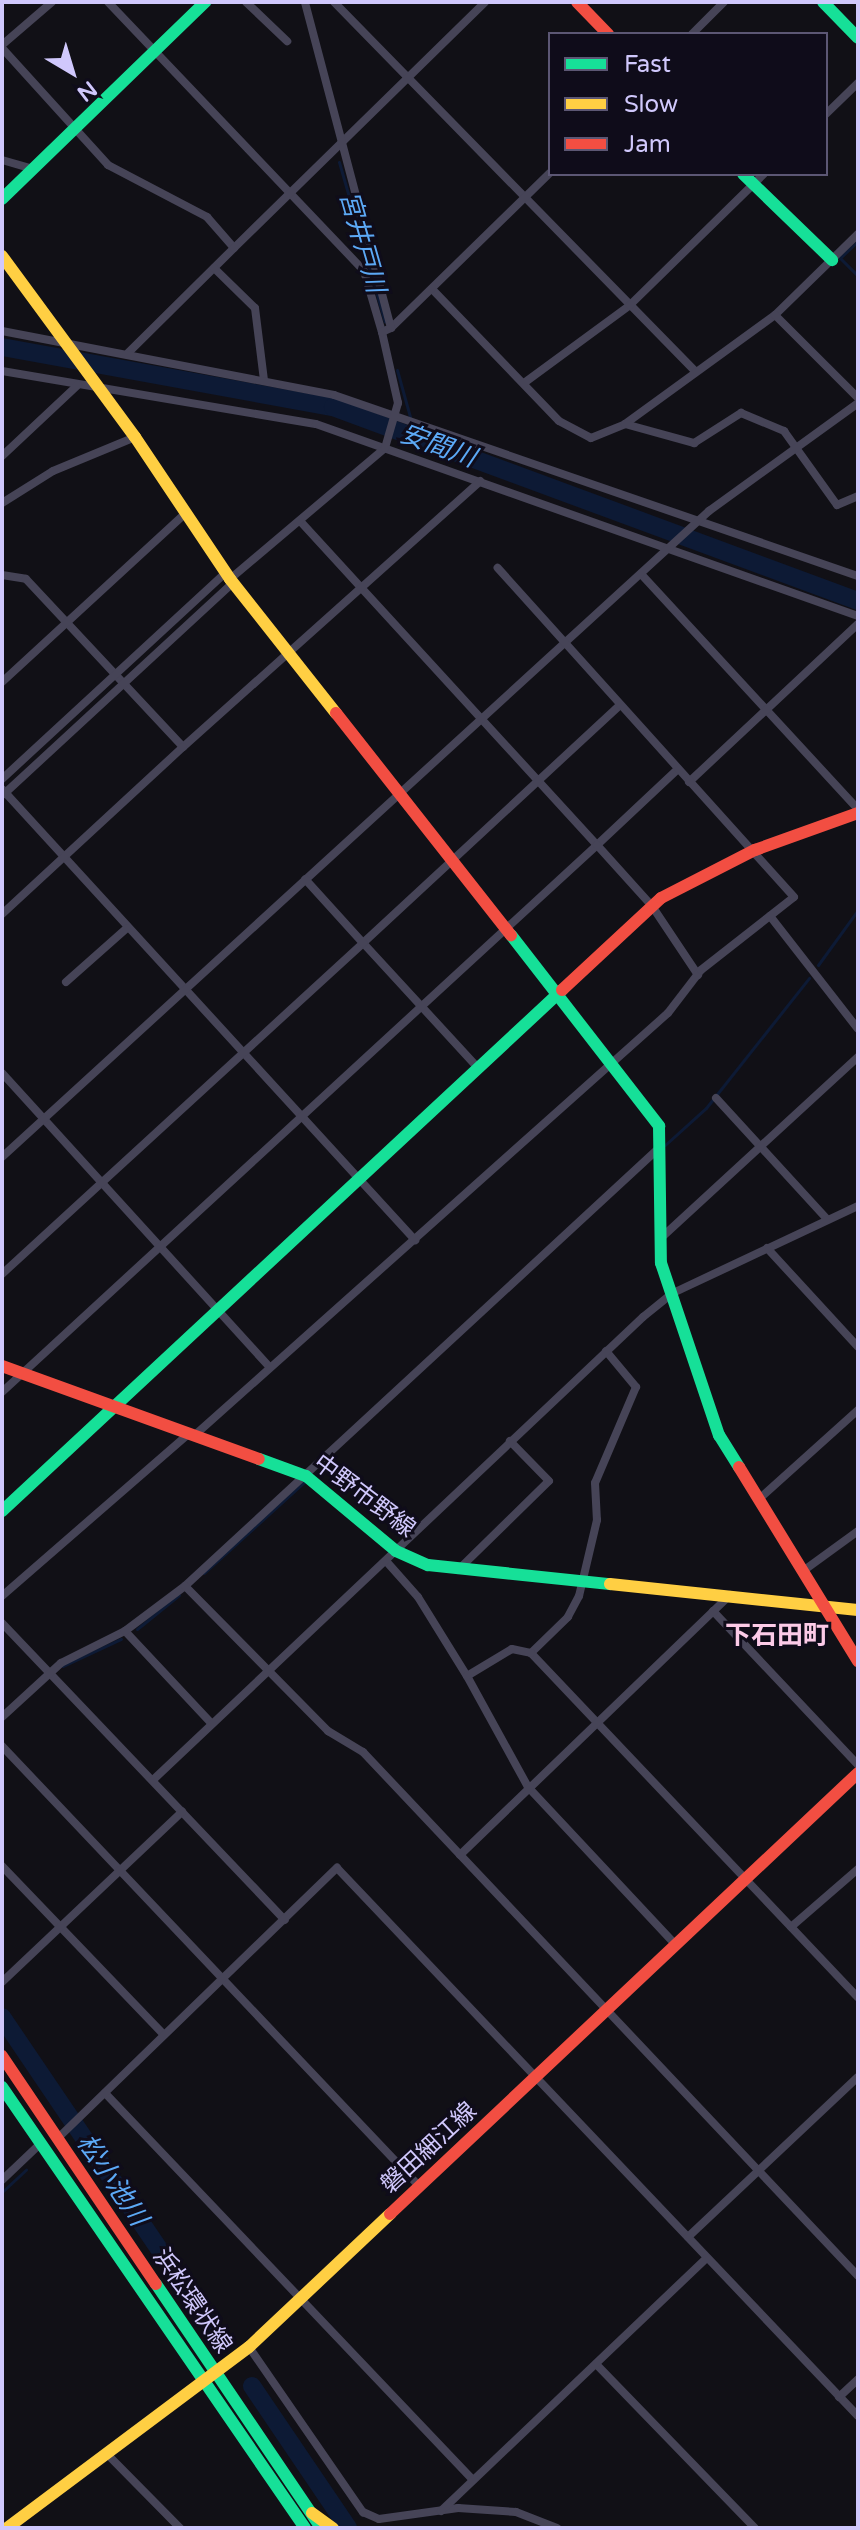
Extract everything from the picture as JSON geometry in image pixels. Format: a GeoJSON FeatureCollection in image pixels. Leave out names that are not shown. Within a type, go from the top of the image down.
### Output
{"type":"FeatureCollection","features":[{"type":"Feature","properties":{"kind":"main road"},"geometry":{"type":"LineString","coordinates":[[2,199],[205,2]]}},
{"type":"Feature","properties":{"kind":"main road"},"geometry":{"type":"LineString","coordinates":[[577,2],[606,32]]}},
{"type":"Feature","properties":{"kind":"main road"},"geometry":{"type":"LineString","coordinates":[[823,2],[858,38]]}},
{"type":"Feature","properties":{"kind":"main road"},"geometry":{"type":"LineString","coordinates":[[745,176],[832,260]]}},
{"type":"Feature","properties":{"kind":"main road"},"geometry":{"type":"LineString","coordinates":[[2,256],[135,437],[229,578],[401,790],[652,1113],[659,1148],[661,1263],[719,1435],[858,1661]]}},
{"type":"Feature","properties":{"kind":"main road"},"geometry":{"type":"LineString","coordinates":[[2,1511],[652,906],[685,882],[755,850],[858,811]]}},
{"type":"Feature","properties":{"kind":"main road","name":"中野市野線"},"geometry":{"type":"LineString","coordinates":[[2,1366],[306,1476],[396,1551],[428,1565],[730,1594],[858,1610]]}},
{"type":"Feature","properties":{"kind":"main road","name":"磐田細江線"},"geometry":{"type":"LineString","coordinates":[[15,2526],[249,2347],[858,1773]]}},
{"type":"Feature","properties":{"kind":"main road","name":"浜松環状線"},"geometry":{"type":"LineString","coordinates":[[2,2056],[59,2135],[305,2528]]}},
{"type":"Feature","properties":{"kind":"main road","name":"浜松環状線"},"geometry":{"type":"LineString","coordinates":[[2,2087],[210,2379],[322,2528]]}},
{"type":"Feature","properties":{"kind":"main road"},"geometry":{"type":"LineString","coordinates":[[312,2513],[333,2528]]}},
{"type":"Feature","properties":{"kind":"street"},"geometry":{"type":"LineString","coordinates":[[52,2],[2,47],[74,130],[127,179],[207,217],[234,248]]}},
{"type":"Feature","properties":{"kind":"street"},"geometry":{"type":"LineString","coordinates":[[2,779],[115,673],[301,522],[386,447],[398,403],[364,271],[108,2]]}},
{"type":"Feature","properties":{"kind":"street"},"geometry":{"type":"LineString","coordinates":[[246,2],[287,41]]}},
{"type":"Feature","properties":{"kind":"street"},"geometry":{"type":"LineString","coordinates":[[305,2],[391,328]]}},
{"type":"Feature","properties":{"kind":"street"},"geometry":{"type":"LineString","coordinates":[[334,2],[694,370]]}},
{"type":"Feature","properties":{"kind":"street"},"geometry":{"type":"LineString","coordinates":[[128,353],[485,2]]}},
{"type":"Feature","properties":{"kind":"street"},"geometry":{"type":"LineString","coordinates":[[694,32],[724,2]]}},
{"type":"Feature","properties":{"kind":"street"},"geometry":{"type":"LineString","coordinates":[[828,112],[858,83]]}},
{"type":"Feature","properties":{"kind":"street"},"geometry":{"type":"LineString","coordinates":[[2,160],[33,169]]}},
{"type":"Feature","properties":{"kind":"street"},"geometry":{"type":"LineString","coordinates":[[382,332],[391,328],[548,175]]}},
{"type":"Feature","properties":{"kind":"street"},"geometry":{"type":"LineString","coordinates":[[524,383],[630,305],[762,176]]}},
{"type":"Feature","properties":{"kind":"street"},"geometry":{"type":"LineString","coordinates":[[432,289],[581,437],[591,438],[625,424],[694,370],[775,315],[858,234]]}},
{"type":"Feature","properties":{"kind":"street"},"geometry":{"type":"LineString","coordinates":[[214,268],[255,308],[264,380]]}},
{"type":"Feature","properties":{"kind":"street"},"geometry":{"type":"LineString","coordinates":[[2,1157],[699,520],[858,400],[775,315]]}},
{"type":"Feature","properties":{"kind":"street"},"geometry":{"type":"LineString","coordinates":[[2,331],[264,380],[395,414],[858,576]]}},
{"type":"Feature","properties":{"kind":"street"},"geometry":{"type":"LineString","coordinates":[[2,371],[316,424],[858,616]]}},
{"type":"Feature","properties":{"kind":"street"},"geometry":{"type":"LineString","coordinates":[[2,456],[78,385]]}},
{"type":"Feature","properties":{"kind":"street"},"geometry":{"type":"LineString","coordinates":[[625,424],[694,443],[741,413],[784,431],[837,505],[858,496]]}},
{"type":"Feature","properties":{"kind":"street"},"geometry":{"type":"LineString","coordinates":[[2,503],[53,471],[135,437]]}},
{"type":"Feature","properties":{"kind":"street"},"geometry":{"type":"LineString","coordinates":[[2,914],[288,650],[480,481]]}},
{"type":"Feature","properties":{"kind":"street"},"geometry":{"type":"LineString","coordinates":[[2,682],[186,513]]}},
{"type":"Feature","properties":{"kind":"street"},"geometry":{"type":"LineString","coordinates":[[301,522],[652,906],[698,975]]}},
{"type":"Feature","properties":{"kind":"street"},"geometry":{"type":"LineString","coordinates":[[2,1596],[186,1436],[196,1434],[668,1013],[698,975],[794,897],[755,850],[563,646],[498,568]]}},
{"type":"Feature","properties":{"kind":"street"},"geometry":{"type":"LineString","coordinates":[[641,574],[858,811]]}},
{"type":"Feature","properties":{"kind":"street"},"geometry":{"type":"LineString","coordinates":[[2,575],[26,579],[183,747]]}},
{"type":"Feature","properties":{"kind":"street"},"geometry":{"type":"LineString","coordinates":[[229,578],[124,683],[3,793],[415,1240]]}},
{"type":"Feature","properties":{"kind":"street"},"geometry":{"type":"LineString","coordinates":[[689,782],[858,624]]}},
{"type":"Feature","properties":{"kind":"street"},"geometry":{"type":"LineString","coordinates":[[2,1274],[618,707]]}},
{"type":"Feature","properties":{"kind":"street"},"geometry":{"type":"LineString","coordinates":[[2,1392],[678,769]]}},
{"type":"Feature","properties":{"kind":"street"},"geometry":{"type":"LineString","coordinates":[[305,879],[479,1069]]}},
{"type":"Feature","properties":{"kind":"street"},"geometry":{"type":"LineString","coordinates":[[770,916],[858,1029]]}},
{"type":"Feature","properties":{"kind":"street"},"geometry":{"type":"LineString","coordinates":[[66,982],[127,928]]}},
{"type":"Feature","properties":{"kind":"street"},"geometry":{"type":"LineString","coordinates":[[660,1239],[858,1057]]}},
{"type":"Feature","properties":{"kind":"street"},"geometry":{"type":"LineString","coordinates":[[2,1073],[269,1366]]}},
{"type":"Feature","properties":{"kind":"street"},"geometry":{"type":"LineString","coordinates":[[716,1098],[827,1219]]}},
{"type":"Feature","properties":{"kind":"street"},"geometry":{"type":"LineString","coordinates":[[2,1717],[50,1672],[125,1631],[185,1586],[659,1148]]}},
{"type":"Feature","properties":{"kind":"street"},"geometry":{"type":"LineString","coordinates":[[153,1780],[606,1351],[673,1293],[858,1206]]}},
{"type":"Feature","properties":{"kind":"street"},"geometry":{"type":"LineString","coordinates":[[767,1248],[858,1347]]}},
{"type":"Feature","properties":{"kind":"street"},"geometry":{"type":"LineString","coordinates":[[531,1653],[568,1617],[582,1579],[597,1520],[595,1483],[636,1387],[606,1351]]}},
{"type":"Feature","properties":{"kind":"street"},"geometry":{"type":"LineString","coordinates":[[758,1500],[858,1410]]}},
{"type":"Feature","properties":{"kind":"street"},"geometry":{"type":"LineString","coordinates":[[458,1570],[549,1481],[510,1441]]}},
{"type":"Feature","properties":{"kind":"street"},"geometry":{"type":"LineString","coordinates":[[803,1571],[858,1531]]}},
{"type":"Feature","properties":{"kind":"street"},"geometry":{"type":"LineString","coordinates":[[386,1561],[418,1597],[467,1676],[528,1787],[676,1945]]}},
{"type":"Feature","properties":{"kind":"street"},"geometry":{"type":"LineString","coordinates":[[185,1586],[328,1731],[363,1752],[858,2276]]}},
{"type":"Feature","properties":{"kind":"street"},"geometry":{"type":"LineString","coordinates":[[460,1855],[730,1594]]}},
{"type":"Feature","properties":{"kind":"street"},"geometry":{"type":"LineString","coordinates":[[713,1611],[858,1765]]}},
{"type":"Feature","properties":{"kind":"street"},"geometry":{"type":"LineString","coordinates":[[2,1623],[285,1920]]}},
{"type":"Feature","properties":{"kind":"street"},"geometry":{"type":"LineString","coordinates":[[125,1631],[212,1724]]}},
{"type":"Feature","properties":{"kind":"street"},"geometry":{"type":"LineString","coordinates":[[467,1676],[512,1649],[531,1653],[858,1997]]}},
{"type":"Feature","properties":{"kind":"street"},"geometry":{"type":"LineString","coordinates":[[2,1746],[419,2186]]}},
{"type":"Feature","properties":{"kind":"street"},"geometry":{"type":"LineString","coordinates":[[2,1982],[182,1812]]}},
{"type":"Feature","properties":{"kind":"street"},"geometry":{"type":"LineString","coordinates":[[2,1866],[164,2035]]}},
{"type":"Feature","properties":{"kind":"street"},"geometry":{"type":"LineString","coordinates":[[59,2135],[337,1868],[858,2416]]}},
{"type":"Feature","properties":{"kind":"street"},"geometry":{"type":"LineString","coordinates":[[791,1927],[858,1869]]}},
{"type":"Feature","properties":{"kind":"street"},"geometry":{"type":"LineString","coordinates":[[688,2237],[858,2077]]}},
{"type":"Feature","properties":{"kind":"street"},"geometry":{"type":"LineString","coordinates":[[105,2093],[473,2480]]}},
{"type":"Feature","properties":{"kind":"street"},"geometry":{"type":"LineString","coordinates":[[2,2180],[41,2143]]}},
{"type":"Feature","properties":{"kind":"street"},"geometry":{"type":"LineString","coordinates":[[440,2512],[707,2258]]}},
{"type":"Feature","properties":{"kind":"street"},"geometry":{"type":"LineString","coordinates":[[249,2347],[363,2512],[379,2519],[440,2512],[516,2512],[557,2528]]}},
{"type":"Feature","properties":{"kind":"street"},"geometry":{"type":"LineString","coordinates":[[596,2364],[755,2528]]}},
{"type":"Feature","properties":{"kind":"street"},"geometry":{"type":"LineString","coordinates":[[839,2397],[858,2379]]}},
{"type":"Feature","properties":{"kind":"street"},"geometry":{"type":"LineString","coordinates":[[108,2455],[180,2528]]}},
{"type":"Feature","properties":{"kind":"waterway","name":"宮井戸川"},"geometry":{"type":"LineString","coordinates":[[339,162],[385,322]]}},
{"type":"Feature","properties":{"kind":"waterway"},"geometry":{"type":"LineString","coordinates":[[858,241],[840,258],[858,276]]}},
{"type":"Feature","properties":{"kind":"waterway","name":"安間川"},"geometry":{"type":"LineString","coordinates":[[2,347],[333,407],[858,601]]}},
{"type":"Feature","properties":{"kind":"waterway","name":"宮井戸川"},"geometry":{"type":"LineString","coordinates":[[397,370],[410,417]]}},
{"type":"Feature","properties":{"kind":"waterway","name":"宮井戸川"},"geometry":{"type":"LineString","coordinates":[[412,425],[417,436]]}},
{"type":"Feature","properties":{"kind":"waterway"},"geometry":{"type":"LineString","coordinates":[[818,965],[858,910]]}},
{"type":"Feature","properties":{"kind":"waterway"},"geometry":{"type":"LineString","coordinates":[[665,1145],[706,1108],[809,978]]}},
{"type":"Feature","properties":{"kind":"waterway"},"geometry":{"type":"LineString","coordinates":[[204,1573],[305,1481]]}},
{"type":"Feature","properties":{"kind":"waterway"},"geometry":{"type":"LineString","coordinates":[[137,1629],[179,1595]]}},
{"type":"Feature","properties":{"kind":"waterway"},"geometry":{"type":"LineString","coordinates":[[63,1666],[121,1639]]}},
{"type":"Feature","properties":{"kind":"waterway","name":"松小池川"},"geometry":{"type":"LineString","coordinates":[[2,2017],[222,2342]]}},
{"type":"Feature","properties":{"kind":"waterway"},"geometry":{"type":"LineString","coordinates":[[2,2192],[26,2170]]}},
{"type":"Feature","properties":{"kind":"waterway","name":"松小池川"},"geometry":{"type":"LineString","coordinates":[[252,2386],[348,2528]]}},
{"type":"Feature","properties":{"kind":"traffic: fast"},"geometry":{"type":"LineString","coordinates":[[2,199],[205,2]]}},
{"type":"Feature","properties":{"kind":"traffic: fast"},"geometry":{"type":"LineString","coordinates":[[823,2],[858,38]]}},
{"type":"Feature","properties":{"kind":"traffic: fast"},"geometry":{"type":"LineString","coordinates":[[745,176],[832,260]]}},
{"type":"Feature","properties":{"kind":"traffic: fast"},"geometry":{"type":"LineString","coordinates":[[511,935],[659,1126],[661,1263],[719,1435],[739,1467]]}},
{"type":"Feature","properties":{"kind":"traffic: fast"},"geometry":{"type":"LineString","coordinates":[[2,1511],[562,990]]}},
{"type":"Feature","properties":{"kind":"traffic: fast"},"geometry":{"type":"LineString","coordinates":[[259,1459],[306,1476],[396,1551],[428,1565],[610,1584]]}},
{"type":"Feature","properties":{"kind":"traffic: fast"},"geometry":{"type":"LineString","coordinates":[[2,2087],[305,2528]]}},
{"type":"Feature","properties":{"kind":"traffic: fast"},"geometry":{"type":"LineString","coordinates":[[156,2284],[318,2523]]}},
{"type":"Feature","properties":{"kind":"traffic: slow"},"geometry":{"type":"LineString","coordinates":[[2,256],[135,437],[230,579],[336,713]]}},
{"type":"Feature","properties":{"kind":"traffic: slow"},"geometry":{"type":"LineString","coordinates":[[610,1584],[858,1610]]}},
{"type":"Feature","properties":{"kind":"traffic: slow"},"geometry":{"type":"LineString","coordinates":[[7,2528],[249,2347],[390,2214]]}},
{"type":"Feature","properties":{"kind":"traffic: slow"},"geometry":{"type":"LineString","coordinates":[[312,2513],[333,2528]]}},
{"type":"Feature","properties":{"kind":"traffic: jam"},"geometry":{"type":"LineString","coordinates":[[577,2],[606,32]]}},
{"type":"Feature","properties":{"kind":"traffic: jam"},"geometry":{"type":"LineString","coordinates":[[336,713],[511,935]]}},
{"type":"Feature","properties":{"kind":"traffic: jam"},"geometry":{"type":"LineString","coordinates":[[562,990],[661,898],[755,850],[858,813]]}},
{"type":"Feature","properties":{"kind":"traffic: jam"},"geometry":{"type":"LineString","coordinates":[[2,1366],[259,1459]]}},
{"type":"Feature","properties":{"kind":"traffic: jam"},"geometry":{"type":"LineString","coordinates":[[739,1467],[858,1661]]}},
{"type":"Feature","properties":{"kind":"traffic: jam"},"geometry":{"type":"LineString","coordinates":[[390,2214],[858,1773]]}},
{"type":"Feature","properties":{"kind":"traffic: jam"},"geometry":{"type":"LineString","coordinates":[[2,2056],[156,2284]]}},
{"type":"Feature","properties":{"kind":"district","name":"下石田町"},"geometry":{"type":"Point","coordinates":[777,1636]}}]}
